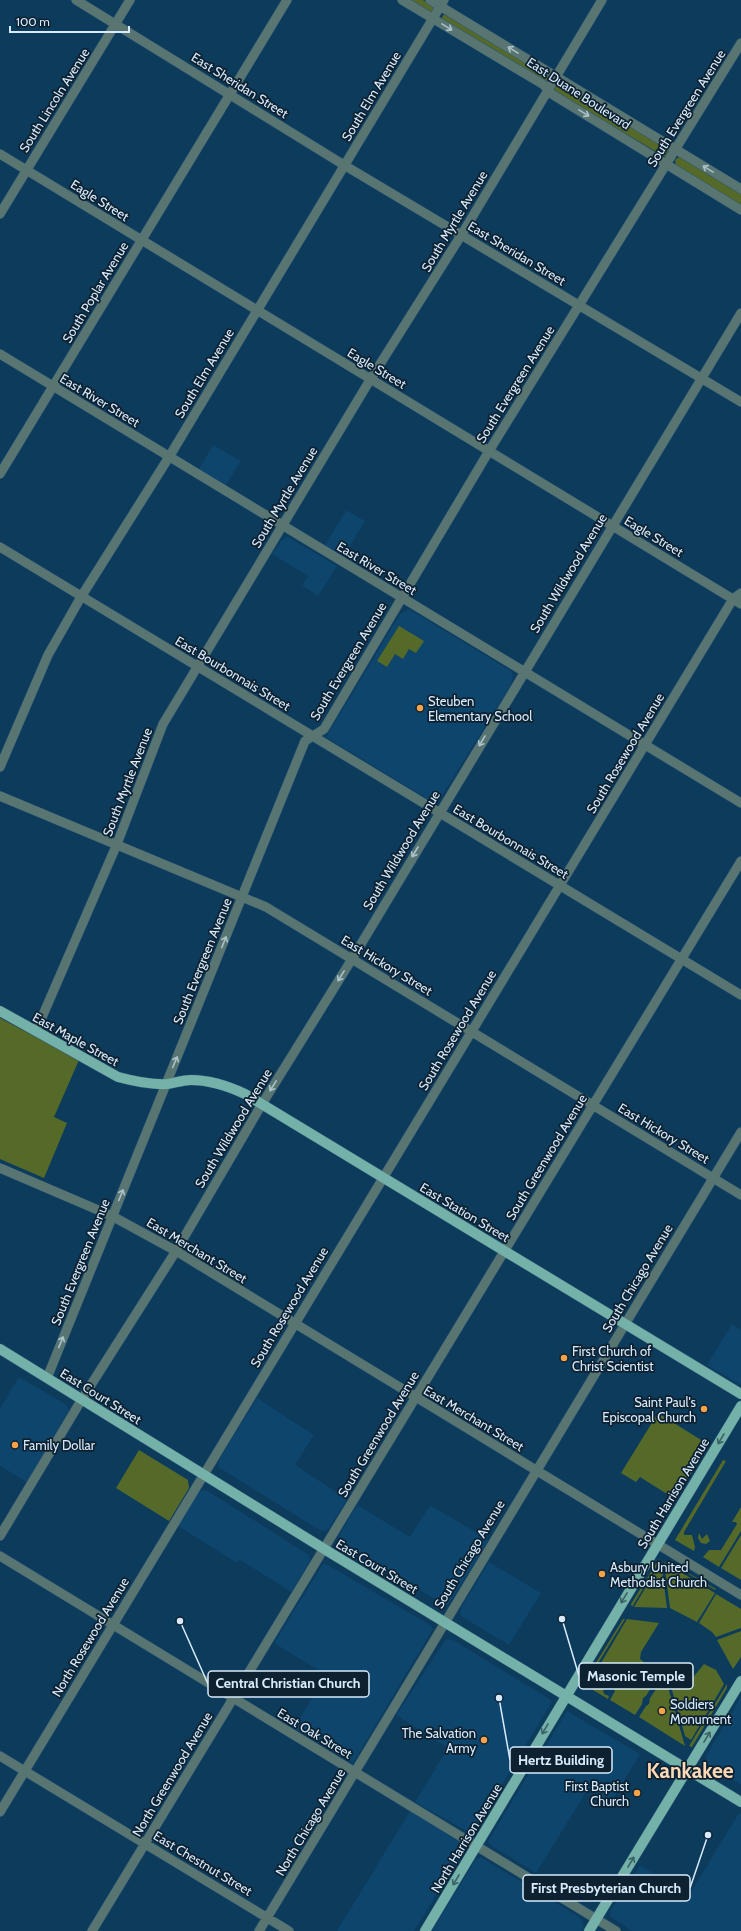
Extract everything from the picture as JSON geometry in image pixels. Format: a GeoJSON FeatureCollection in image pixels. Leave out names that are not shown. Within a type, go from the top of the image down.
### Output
{"type":"FeatureCollection","features":[{"type":"Feature","properties":{"kind":"main road","name":"East Maple Street"},"geometry":{"type":"LineString","coordinates":[[0,1011],[118,1077],[133,1081],[166,1084]]}},
{"type":"Feature","properties":{"kind":"main road","name":"East Station Street"},"geometry":{"type":"LineString","coordinates":[[166,1084],[190,1080],[217,1084],[232,1088],[262,1104],[741,1394]]}},
{"type":"Feature","properties":{"kind":"main road","name":"East Court Street"},"geometry":{"type":"LineString","coordinates":[[0,1349],[324,1549],[741,1802]]}},
{"type":"Feature","properties":{"kind":"main road","name":"South Harrison Avenue"},"geometry":{"type":"LineString","coordinates":[[565,1696],[741,1406]]}},
{"type":"Feature","properties":{"kind":"main road"},"geometry":{"type":"LineString","coordinates":[[589,1931],[741,1681]]}},
{"type":"Feature","properties":{"kind":"main road","name":"North Harrison Avenue"},"geometry":{"type":"LineString","coordinates":[[425,1931],[565,1696]]}},
{"type":"Feature","properties":{"kind":"street","name":"East Sheridan Street"},"geometry":{"type":"LineString","coordinates":[[76,0],[344,165],[462,234],[579,306],[741,402]]}},
{"type":"Feature","properties":{"kind":"street","name":"South Lincoln Avenue"},"geometry":{"type":"LineString","coordinates":[[0,214],[130,0]]}},
{"type":"Feature","properties":{"kind":"street","name":"South Poplar Avenue"},"geometry":{"type":"LineString","coordinates":[[0,474],[287,0]]}},
{"type":"Feature","properties":{"kind":"street","name":"East Duane Boulevard"},"geometry":{"type":"LineString","coordinates":[[402,0],[544,86],[548,90],[741,210]]}},
{"type":"Feature","properties":{"kind":"street","name":"East Duane Boulevard"},"geometry":{"type":"LineString","coordinates":[[430,0],[442,3],[556,77],[741,189]]}},
{"type":"Feature","properties":{"kind":"street","name":"South Myrtle Avenue"},"geometry":{"type":"LineString","coordinates":[[36,1031],[116,844],[163,724],[370,380],[462,234],[602,0]]}},
{"type":"Feature","properties":{"kind":"street","name":"South Elm Avenue"},"geometry":{"type":"LineString","coordinates":[[0,767],[48,655],[442,3]]}},
{"type":"Feature","properties":{"kind":"street","name":"South Evergreen Avenue"},"geometry":{"type":"LineString","coordinates":[[47,1378],[305,741],[324,729],[489,451],[741,43]]}},
{"type":"Feature","properties":{"kind":"street","name":"Eagle Street"},"geometry":{"type":"LineString","coordinates":[[0,154],[140,241],[612,526],[738,599]]}},
{"type":"Feature","properties":{"kind":"street","name":"South Wildwood Avenue"},"geometry":{"type":"LineString","coordinates":[[0,1536],[82,1399],[176,1251],[262,1104],[352,959],[439,812],[741,313]]}},
{"type":"Feature","properties":{"kind":"street","name":"East River Street"},"geometry":{"type":"LineString","coordinates":[[0,354],[741,803]]}},
{"type":"Feature","properties":{"kind":"street","name":"East Bourbonnais Street"},"geometry":{"type":"LineString","coordinates":[[0,547],[741,995]]}},
{"type":"Feature","properties":{"kind":"street","name":"South Rosewood Avenue"},"geometry":{"type":"LineString","coordinates":[[203,1474],[645,745],[738,599]]}},
{"type":"Feature","properties":{"kind":"street","name":"East Hickory Street"},"geometry":{"type":"LineString","coordinates":[[0,796],[266,907],[741,1195]]}},
{"type":"Feature","properties":{"kind":"street","name":"South Greenwood Avenue"},"geometry":{"type":"LineString","coordinates":[[324,1549],[741,861]]}},
{"type":"Feature","properties":{"kind":"street","name":"South Chicago Avenue"},"geometry":{"type":"LineString","coordinates":[[444,1622],[741,1132]]}},
{"type":"Feature","properties":{"kind":"street","name":"East Merchant Street"},"geometry":{"type":"LineString","coordinates":[[0,1168],[112,1216],[176,1251],[741,1595]]}},
{"type":"Feature","properties":{"kind":"street","name":"North Rosewood Avenue"},"geometry":{"type":"LineString","coordinates":[[0,1812],[203,1474]]}},
{"type":"Feature","properties":{"kind":"street","name":"North Greenwood Avenue"},"geometry":{"type":"LineString","coordinates":[[92,1931],[324,1549]]}},
{"type":"Feature","properties":{"kind":"street","name":"East Oak Street"},"geometry":{"type":"LineString","coordinates":[[0,1556],[616,1931]]}},
{"type":"Feature","properties":{"kind":"street","name":"North Chicago Avenue"},"geometry":{"type":"LineString","coordinates":[[258,1931],[444,1622]]}},
{"type":"Feature","properties":{"kind":"street","name":"East Chestnut Street"},"geometry":{"type":"LineString","coordinates":[[0,1756],[290,1931]]}},
{"type":"Feature","properties":{"kind":"shaded area"},"geometry":{"type":"Polygon","coordinates":[[[213,445],[241,461],[226,485],[199,469],[213,445]]]}},
{"type":"Feature","properties":{"kind":"shaded area"},"geometry":{"type":"Polygon","coordinates":[[[346,510],[365,521],[344,556],[325,545],[346,510]]]}},
{"type":"Feature","properties":{"kind":"shaded area"},"geometry":{"type":"Polygon","coordinates":[[[288,537],[337,566],[318,596],[302,585],[308,576],[272,554],[282,540],[288,537]]]}},
{"type":"Feature","properties":{"kind":"shaded area","name":"Steuben Elementary School"},"geometry":{"type":"Polygon","coordinates":[[[409,609],[511,671],[513,675],[511,685],[438,802],[431,801],[326,737],[400,614],[409,609]]]}},
{"type":"Feature","properties":{"kind":"shaded area"},"geometry":{"type":"Polygon","coordinates":[[[732,1324],[741,1330],[741,1385],[707,1365],[732,1324]]]}},
{"type":"Feature","properties":{"kind":"shaded area"},"geometry":{"type":"Polygon","coordinates":[[[19,1377],[65,1404],[69,1410],[27,1482],[0,1466],[0,1408],[19,1377]]]}},
{"type":"Feature","properties":{"kind":"shaded area"},"geometry":{"type":"Polygon","coordinates":[[[257,1398],[314,1435],[295,1465],[347,1499],[328,1530],[321,1531],[218,1467],[219,1460],[257,1398]]]}},
{"type":"Feature","properties":{"kind":"shaded area"},"geometry":{"type":"Polygon","coordinates":[[[202,1490],[206,1490],[309,1555],[310,1561],[291,1592],[240,1560],[237,1563],[178,1526],[196,1496],[202,1490]]]}},
{"type":"Feature","properties":{"kind":"shaded area"},"geometry":{"type":"Polygon","coordinates":[[[357,1505],[410,1537],[430,1505],[489,1540],[446,1606],[339,1541],[339,1536],[357,1505]]]}},
{"type":"Feature","properties":{"kind":"shaded area"},"geometry":{"type":"Polygon","coordinates":[[[489,1562],[541,1593],[509,1645],[462,1617],[460,1613],[462,1606],[489,1562]]]}},
{"type":"Feature","properties":{"kind":"shaded area"},"geometry":{"type":"Polygon","coordinates":[[[323,1564],[328,1565],[430,1625],[433,1629],[353,1763],[294,1728],[326,1675],[274,1643],[323,1564]]]}},
{"type":"Feature","properties":{"kind":"shaded area"},"geometry":{"type":"Polygon","coordinates":[[[446,1639],[453,1640],[548,1698],[552,1702],[472,1834],[415,1802],[448,1748],[396,1715],[446,1639]]]}},
{"type":"Feature","properties":{"kind":"shaded area"},"geometry":{"type":"Polygon","coordinates":[[[741,1697],[741,1785],[708,1765],[706,1756],[741,1697]]]}},
{"type":"Feature","properties":{"kind":"shaded area"},"geometry":{"type":"Polygon","coordinates":[[[567,1711],[640,1754],[611,1803],[588,1789],[536,1873],[490,1845],[488,1841],[567,1711]]]}},
{"type":"Feature","properties":{"kind":"shaded area"},"geometry":{"type":"Polygon","coordinates":[[[410,1811],[460,1842],[464,1848],[463,1852],[414,1931],[337,1931],[410,1811]]]}},
{"type":"Feature","properties":{"kind":"shaded area"},"geometry":{"type":"Polygon","coordinates":[[[739,1813],[741,1814],[741,1931],[632,1931],[611,1917],[611,1910],[640,1865],[689,1895],[739,1813]]]}},
{"type":"Feature","properties":{"kind":"shaded area"},"geometry":{"type":"Polygon","coordinates":[[[482,1858],[581,1918],[584,1925],[582,1931],[432,1931],[476,1859],[482,1858]]]}},
{"type":"Feature","properties":{"kind":"green space"},"geometry":{"type":"Polygon","coordinates":[[[408,0],[423,0],[433,6],[434,9],[431,12],[408,0]]]}},
{"type":"Feature","properties":{"kind":"green space"},"geometry":{"type":"Polygon","coordinates":[[[444,14],[549,77],[547,82],[441,19],[444,14]]]}},
{"type":"Feature","properties":{"kind":"green space"},"geometry":{"type":"Polygon","coordinates":[[[559,83],[669,150],[665,157],[554,91],[556,85],[559,83]]]}},
{"type":"Feature","properties":{"kind":"green space"},"geometry":{"type":"Polygon","coordinates":[[[680,156],[741,193],[741,205],[676,166],[675,160],[680,156]]]}},
{"type":"Feature","properties":{"kind":"green space"},"geometry":{"type":"Polygon","coordinates":[[[399,626],[424,641],[416,653],[409,649],[403,659],[395,654],[387,667],[377,661],[399,626]]]}},
{"type":"Feature","properties":{"kind":"green space"},"geometry":{"type":"Polygon","coordinates":[[[0,1018],[79,1060],[54,1117],[67,1123],[44,1178],[0,1159],[0,1018]]]}},
{"type":"Feature","properties":{"kind":"green space"},"geometry":{"type":"Polygon","coordinates":[[[658,1413],[709,1445],[675,1499],[640,1477],[636,1482],[621,1473],[658,1413]]]}},
{"type":"Feature","properties":{"kind":"green space"},"geometry":{"type":"Polygon","coordinates":[[[139,1450],[188,1480],[189,1488],[169,1521],[116,1488],[139,1450]]]}},
{"type":"Feature","properties":{"kind":"green space"},"geometry":{"type":"Polygon","coordinates":[[[723,1460],[726,1461],[684,1532],[684,1535],[692,1535],[695,1547],[694,1551],[675,1540],[723,1460]]]}},
{"type":"Feature","properties":{"kind":"green space"},"geometry":{"type":"Polygon","coordinates":[[[741,1507],[741,1531],[719,1567],[703,1557],[709,1550],[721,1550],[737,1524],[736,1522],[732,1522],[741,1507]]]}},
{"type":"Feature","properties":{"kind":"green space"},"geometry":{"type":"Polygon","coordinates":[[[699,1533],[702,1539],[707,1534],[710,1541],[706,1544],[701,1543],[698,1538],[699,1533]]]}},
{"type":"Feature","properties":{"kind":"green space"},"geometry":{"type":"Polygon","coordinates":[[[741,1535],[741,1580],[721,1568],[741,1535]]]}},
{"type":"Feature","properties":{"kind":"green space"},"geometry":{"type":"Polygon","coordinates":[[[659,1559],[660,1561],[632,1607],[631,1604],[659,1559]]]}},
{"type":"Feature","properties":{"kind":"green space"},"geometry":{"type":"Polygon","coordinates":[[[664,1559],[716,1589],[715,1590],[664,1559]]]}},
{"type":"Feature","properties":{"kind":"green space"},"geometry":{"type":"Polygon","coordinates":[[[661,1562],[667,1608],[634,1607],[661,1562]]]}},
{"type":"Feature","properties":{"kind":"green space"},"geometry":{"type":"Polygon","coordinates":[[[664,1562],[715,1593],[697,1622],[670,1608],[664,1562]]]}},
{"type":"Feature","properties":{"kind":"green space"},"geometry":{"type":"Polygon","coordinates":[[[716,1594],[741,1609],[741,1628],[716,1637],[712,1632],[699,1623],[716,1594]]]}},
{"type":"Feature","properties":{"kind":"green space"},"geometry":{"type":"Polygon","coordinates":[[[623,1619],[625,1619],[586,1683],[584,1682],[623,1619]]]}},
{"type":"Feature","properties":{"kind":"green space"},"geometry":{"type":"Polygon","coordinates":[[[627,1619],[659,1623],[641,1652],[640,1659],[650,1667],[651,1671],[588,1685],[627,1619]]]}},
{"type":"Feature","properties":{"kind":"green space"},"geometry":{"type":"Polygon","coordinates":[[[741,1631],[741,1657],[733,1669],[717,1640],[741,1631]]]}},
{"type":"Feature","properties":{"kind":"green space"},"geometry":{"type":"Polygon","coordinates":[[[704,1664],[716,1670],[724,1684],[691,1740],[685,1736],[670,1683],[673,1681],[686,1686],[704,1664]]]}},
{"type":"Feature","properties":{"kind":"green space"},"geometry":{"type":"Polygon","coordinates":[[[648,1675],[655,1679],[655,1681],[646,1696],[643,1698],[642,1704],[635,1715],[610,1700],[615,1691],[610,1682],[648,1675]]]}},
{"type":"Feature","properties":{"kind":"green space"},"geometry":{"type":"Polygon","coordinates":[[[661,1682],[668,1687],[685,1746],[639,1717],[649,1704],[650,1698],[661,1682]]]}},
{"type":"Feature","properties":{"kind":"green space"},"geometry":{"type":"Polygon","coordinates":[[[607,1683],[607,1687],[603,1689],[604,1694],[609,1696],[608,1699],[588,1687],[607,1683]]]}},
{"type":"Feature","properties":{"kind":"green space"},"geometry":{"type":"Polygon","coordinates":[[[727,1684],[727,1688],[692,1747],[689,1746],[727,1684]]]}},
{"type":"Feature","properties":{"kind":"place","name":"Steuben Elementary School"},"geometry":{"type":"Point","coordinates":[420,708]}},
{"type":"Feature","properties":{"kind":"place","name":"First Church of Christ Scientist"},"geometry":{"type":"Point","coordinates":[564,1358]}},
{"type":"Feature","properties":{"kind":"place","name":"Saint Paul's Episcopal Church"},"geometry":{"type":"Point","coordinates":[704,1409]}},
{"type":"Feature","properties":{"kind":"place","name":"Family Dollar"},"geometry":{"type":"Point","coordinates":[15,1445]}},
{"type":"Feature","properties":{"kind":"place","name":"Asbury United Methodist Church"},"geometry":{"type":"Point","coordinates":[602,1574]}},
{"type":"Feature","properties":{"kind":"place","name":"Masonic Temple"},"geometry":{"type":"Point","coordinates":[562,1619]}},
{"type":"Feature","properties":{"kind":"place","name":"Central Christian Church"},"geometry":{"type":"Point","coordinates":[180,1621]}},
{"type":"Feature","properties":{"kind":"place","name":"Hertz Building"},"geometry":{"type":"Point","coordinates":[499,1698]}},
{"type":"Feature","properties":{"kind":"place","name":"Soldiers Monument"},"geometry":{"type":"Point","coordinates":[662,1711]}},
{"type":"Feature","properties":{"kind":"place","name":"The Salvation Army"},"geometry":{"type":"Point","coordinates":[484,1740]}},
{"type":"Feature","properties":{"kind":"place","name":"First Baptist Church"},"geometry":{"type":"Point","coordinates":[637,1793]}},
{"type":"Feature","properties":{"kind":"place","name":"First Presbyterian Church"},"geometry":{"type":"Point","coordinates":[708,1835]}},
{"type":"Feature","properties":{"kind":"district","name":"Kankakee"},"geometry":{"type":"Point","coordinates":[690,1771]}}]}
